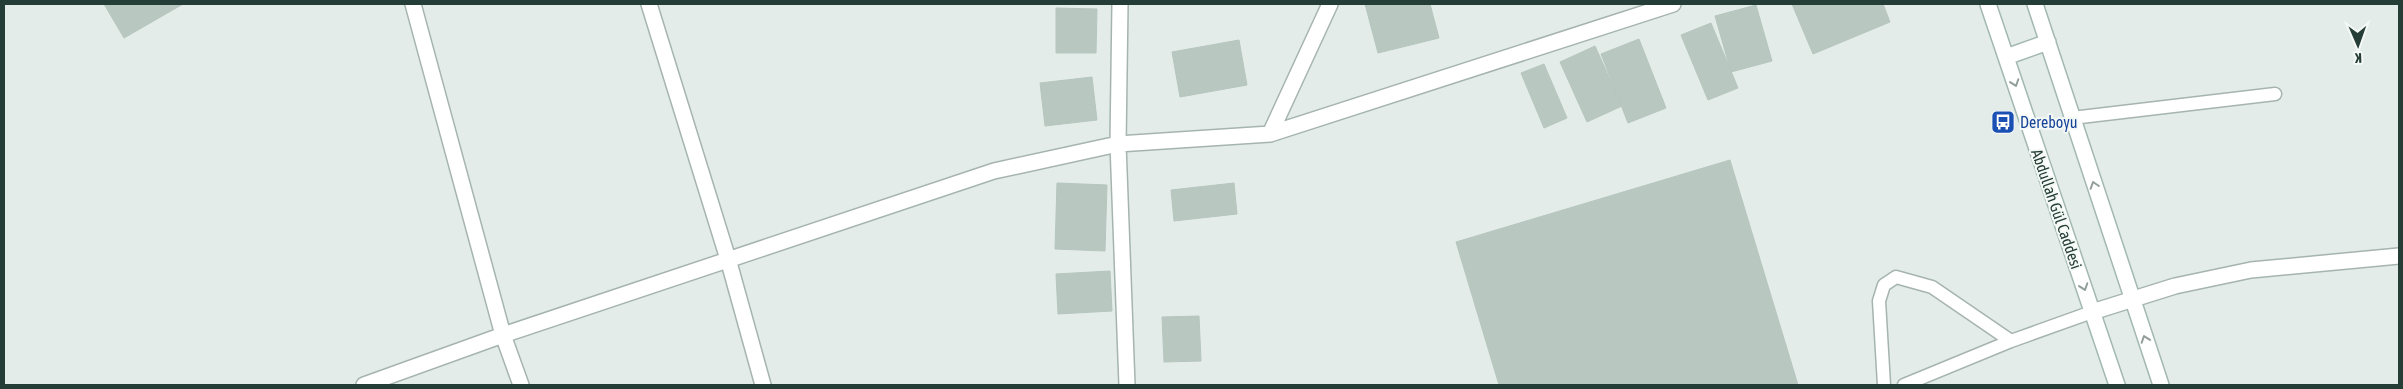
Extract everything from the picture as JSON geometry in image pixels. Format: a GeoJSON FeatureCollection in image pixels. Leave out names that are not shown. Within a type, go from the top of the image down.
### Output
{"type":"FeatureCollection","features":[{"type":"Feature","properties":{"kind":"street"},"geometry":{"type":"LineString","coordinates":[[413,4],[503,335],[521,385]]}},
{"type":"Feature","properties":{"kind":"street"},"geometry":{"type":"LineString","coordinates":[[649,4],[728,259],[763,385]]}},
{"type":"Feature","properties":{"kind":"street"},"geometry":{"type":"LineString","coordinates":[[1120,4],[1118,144],[1127,385]]}},
{"type":"Feature","properties":{"kind":"street"},"geometry":{"type":"LineString","coordinates":[[1270,134],[1330,4]]}},
{"type":"Feature","properties":{"kind":"street"},"geometry":{"type":"LineString","coordinates":[[364,385],[503,335],[994,171],[1118,144],[1270,134],[1674,4]]}},
{"type":"Feature","properties":{"kind":"street","name":"Abdullah Gül Caddesi"},"geometry":{"type":"LineString","coordinates":[[1988,4],[2117,385]]}},
{"type":"Feature","properties":{"kind":"street"},"geometry":{"type":"LineString","coordinates":[[2035,4],[2161,385]]}},
{"type":"Feature","properties":{"kind":"street"},"geometry":{"type":"LineString","coordinates":[[2006,57],[2048,42]]}},
{"type":"Feature","properties":{"kind":"street"},"geometry":{"type":"LineString","coordinates":[[2092,312],[2175,286],[2250,270],[2399,256]]}},
{"type":"Feature","properties":{"kind":"lane"},"geometry":{"type":"LineString","coordinates":[[2072,118],[2275,94]]}},
{"type":"Feature","properties":{"kind":"lane"},"geometry":{"type":"LineString","coordinates":[[1884,385],[1878,301],[1884,285],[1896,277],[1932,287],[2011,341]]}},
{"type":"Feature","properties":{"kind":"lane"},"geometry":{"type":"LineString","coordinates":[[1904,385],[2011,341],[2092,312]]}},
{"type":"Feature","properties":{"kind":"building"},"geometry":{"type":"Polygon","coordinates":[[[104,4],[183,4],[124,38],[104,4]]]}},
{"type":"Feature","properties":{"kind":"building"},"geometry":{"type":"Polygon","coordinates":[[[1365,4],[1430,4],[1439,38],[1378,53],[1365,4]]]}},
{"type":"Feature","properties":{"kind":"building"},"geometry":{"type":"Polygon","coordinates":[[[1792,4],[1883,4],[1890,22],[1813,54],[1792,4]]]}},
{"type":"Feature","properties":{"kind":"building"},"geometry":{"type":"Polygon","coordinates":[[[1756,5],[1772,61],[1731,72],[1715,16],[1756,5]]]}},
{"type":"Feature","properties":{"kind":"building"},"geometry":{"type":"Polygon","coordinates":[[[1056,8],[1097,9],[1096,53],[1056,53],[1056,8]]]}},
{"type":"Feature","properties":{"kind":"building"},"geometry":{"type":"Polygon","coordinates":[[[1711,23],[1738,88],[1708,100],[1681,35],[1711,23]]]}},
{"type":"Feature","properties":{"kind":"building"},"geometry":{"type":"Polygon","coordinates":[[[1639,39],[1666,108],[1628,123],[1601,54],[1639,39]]]}},
{"type":"Feature","properties":{"kind":"building"},"geometry":{"type":"Polygon","coordinates":[[[1239,40],[1247,85],[1180,97],[1172,52],[1239,40]]]}},
{"type":"Feature","properties":{"kind":"building"},"geometry":{"type":"Polygon","coordinates":[[[1595,46],[1622,106],[1587,122],[1560,62],[1595,46]]]}},
{"type":"Feature","properties":{"kind":"building"},"geometry":{"type":"Polygon","coordinates":[[[1544,64],[1567,118],[1544,128],[1521,73],[1544,64]]]}},
{"type":"Feature","properties":{"kind":"building"},"geometry":{"type":"Polygon","coordinates":[[[1092,77],[1097,120],[1045,126],[1040,83],[1092,77]]]}},
{"type":"Feature","properties":{"kind":"building"},"geometry":{"type":"Polygon","coordinates":[[[1730,160],[1798,385],[1499,385],[1456,242],[1730,160]]]}},
{"type":"Feature","properties":{"kind":"building"},"geometry":{"type":"Polygon","coordinates":[[[1057,183],[1107,185],[1105,251],[1055,249],[1057,183]]]}},
{"type":"Feature","properties":{"kind":"building"},"geometry":{"type":"Polygon","coordinates":[[[1234,183],[1237,214],[1174,221],[1171,190],[1234,183]]]}},
{"type":"Feature","properties":{"kind":"building"},"geometry":{"type":"Polygon","coordinates":[[[1110,271],[1112,311],[1058,314],[1056,274],[1110,271]]]}},
{"type":"Feature","properties":{"kind":"building"},"geometry":{"type":"Polygon","coordinates":[[[1199,316],[1201,361],[1164,362],[1162,317],[1199,316]]]}},
{"type":"Feature","properties":{"kind":"place","name":"Dereboyu"},"geometry":{"type":"Point","coordinates":[2003,122]}}]}
